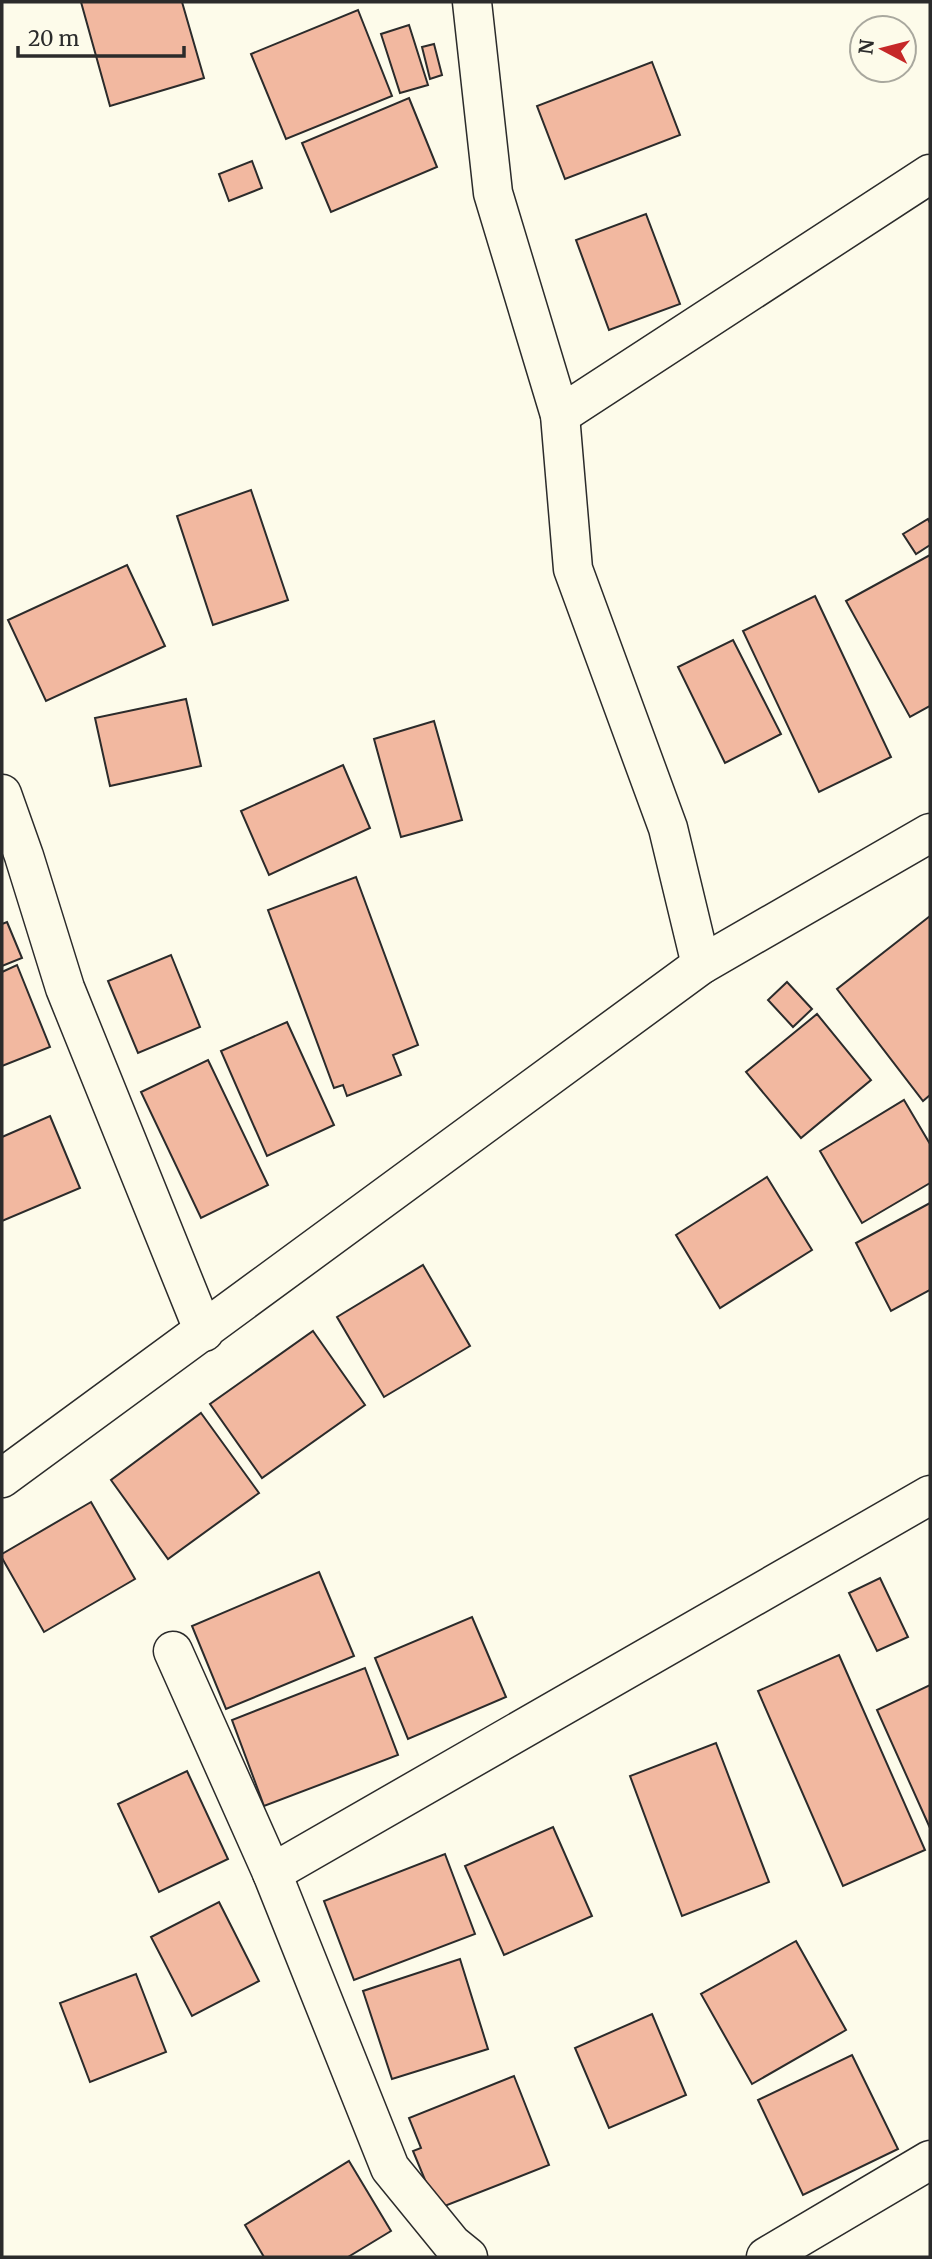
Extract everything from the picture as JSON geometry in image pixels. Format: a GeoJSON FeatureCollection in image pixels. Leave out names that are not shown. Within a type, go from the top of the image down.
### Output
{"type":"FeatureCollection","features":[{"type":"Feature","properties":{"kind":"street"},"geometry":{"type":"LineString","coordinates":[[472,2],[493,193],[560,415],[573,569],[668,828],[701,965]]}},
{"type":"Feature","properties":{"kind":"street"},"geometry":{"type":"LineString","coordinates":[[560,415],[930,174]]}},
{"type":"Feature","properties":{"kind":"street"},"geometry":{"type":"LineString","coordinates":[[2,794],[65,988],[204,1332]]}},
{"type":"Feature","properties":{"kind":"street"},"geometry":{"type":"LineString","coordinates":[[2,1478],[701,965],[930,833]]}},
{"type":"Feature","properties":{"kind":"street"},"geometry":{"type":"LineString","coordinates":[[272,1873],[930,1495]]}},
{"type":"Feature","properties":{"kind":"street"},"geometry":{"type":"LineString","coordinates":[[173,1651],[272,1873],[390,2168],[452,2244],[468,2257]]}},
{"type":"Feature","properties":{"kind":"street"},"geometry":{"type":"LineString","coordinates":[[766,2257],[930,2160]]}},
{"type":"Feature","properties":{"kind":"building"},"geometry":{"type":"Polygon","coordinates":[[[81,2],[182,2],[204,78],[110,106],[81,2]]]}},
{"type":"Feature","properties":{"kind":"building"},"geometry":{"type":"Polygon","coordinates":[[[358,10],[392,96],[286,139],[251,54],[358,10]]]}},
{"type":"Feature","properties":{"kind":"building"},"geometry":{"type":"Polygon","coordinates":[[[409,25],[428,85],[400,93],[381,34],[409,25]]]}},
{"type":"Feature","properties":{"kind":"building"},"geometry":{"type":"Polygon","coordinates":[[[434,44],[442,75],[430,79],[422,47],[434,44]]]}},
{"type":"Feature","properties":{"kind":"building"},"geometry":{"type":"Polygon","coordinates":[[[652,62],[680,135],[565,179],[537,106],[652,62]]]}},
{"type":"Feature","properties":{"kind":"building"},"geometry":{"type":"Polygon","coordinates":[[[409,98],[437,167],[331,212],[302,143],[409,98]]]}},
{"type":"Feature","properties":{"kind":"building"},"geometry":{"type":"Polygon","coordinates":[[[252,161],[262,188],[229,201],[219,174],[252,161]]]}},
{"type":"Feature","properties":{"kind":"building"},"geometry":{"type":"Polygon","coordinates":[[[646,214],[680,304],[609,330],[576,240],[646,214]]]}},
{"type":"Feature","properties":{"kind":"building"},"geometry":{"type":"Polygon","coordinates":[[[251,490],[288,600],[213,625],[177,516],[251,490]]]}},
{"type":"Feature","properties":{"kind":"building"},"geometry":{"type":"Polygon","coordinates":[[[928,519],[930,545],[916,554],[903,534],[928,519]]]}},
{"type":"Feature","properties":{"kind":"building"},"geometry":{"type":"Polygon","coordinates":[[[930,555],[930,706],[910,717],[846,601],[930,555]]]}},
{"type":"Feature","properties":{"kind":"building"},"geometry":{"type":"Polygon","coordinates":[[[127,565],[165,646],[46,701],[8,620],[127,565]]]}},
{"type":"Feature","properties":{"kind":"building"},"geometry":{"type":"Polygon","coordinates":[[[815,596],[891,757],[819,792],[743,631],[815,596]]]}},
{"type":"Feature","properties":{"kind":"building"},"geometry":{"type":"Polygon","coordinates":[[[733,640],[781,734],[725,763],[678,667],[733,640]]]}},
{"type":"Feature","properties":{"kind":"building"},"geometry":{"type":"Polygon","coordinates":[[[186,699],[201,766],[110,786],[95,718],[186,699]]]}},
{"type":"Feature","properties":{"kind":"building"},"geometry":{"type":"Polygon","coordinates":[[[434,721],[462,820],[401,837],[374,739],[434,721]]]}},
{"type":"Feature","properties":{"kind":"building"},"geometry":{"type":"Polygon","coordinates":[[[343,765],[370,828],[269,875],[241,811],[343,765]]]}},
{"type":"Feature","properties":{"kind":"building"},"geometry":{"type":"Polygon","coordinates":[[[356,877],[418,1045],[393,1055],[401,1075],[347,1096],[343,1085],[334,1088],[268,910],[356,877]]]}},
{"type":"Feature","properties":{"kind":"building"},"geometry":{"type":"Polygon","coordinates":[[[930,916],[930,1095],[923,1101],[837,989],[930,916]]]}},
{"type":"Feature","properties":{"kind":"building"},"geometry":{"type":"Polygon","coordinates":[[[7,922],[22,958],[2,966],[2,924],[7,922]]]}},
{"type":"Feature","properties":{"kind":"building"},"geometry":{"type":"Polygon","coordinates":[[[171,955],[200,1027],[138,1053],[108,981],[171,955]]]}},
{"type":"Feature","properties":{"kind":"building"},"geometry":{"type":"Polygon","coordinates":[[[17,965],[50,1047],[2,1066],[2,972],[17,965]]]}},
{"type":"Feature","properties":{"kind":"building"},"geometry":{"type":"Polygon","coordinates":[[[787,982],[812,1009],[793,1027],[768,1000],[787,982]]]}},
{"type":"Feature","properties":{"kind":"building"},"geometry":{"type":"Polygon","coordinates":[[[817,1014],[871,1080],[801,1138],[746,1072],[817,1014]]]}},
{"type":"Feature","properties":{"kind":"building"},"geometry":{"type":"Polygon","coordinates":[[[287,1022],[334,1125],[267,1156],[221,1051],[287,1022]]]}},
{"type":"Feature","properties":{"kind":"building"},"geometry":{"type":"Polygon","coordinates":[[[208,1060],[268,1185],[201,1218],[141,1092],[208,1060]]]}},
{"type":"Feature","properties":{"kind":"building"},"geometry":{"type":"Polygon","coordinates":[[[904,1100],[930,1144],[930,1183],[862,1223],[820,1151],[904,1100]]]}},
{"type":"Feature","properties":{"kind":"building"},"geometry":{"type":"Polygon","coordinates":[[[50,1116],[80,1188],[2,1221],[2,1137],[50,1116]]]}},
{"type":"Feature","properties":{"kind":"building"},"geometry":{"type":"Polygon","coordinates":[[[767,1177],[812,1250],[720,1308],[676,1235],[767,1177]]]}},
{"type":"Feature","properties":{"kind":"building"},"geometry":{"type":"Polygon","coordinates":[[[930,1203],[930,1290],[891,1311],[856,1243],[930,1203]]]}},
{"type":"Feature","properties":{"kind":"building"},"geometry":{"type":"Polygon","coordinates":[[[423,1265],[470,1346],[384,1397],[337,1317],[423,1265]]]}},
{"type":"Feature","properties":{"kind":"building"},"geometry":{"type":"Polygon","coordinates":[[[313,1331],[365,1405],[262,1478],[210,1404],[313,1331]]]}},
{"type":"Feature","properties":{"kind":"building"},"geometry":{"type":"Polygon","coordinates":[[[201,1413],[259,1493],[168,1559],[111,1480],[201,1413]]]}},
{"type":"Feature","properties":{"kind":"building"},"geometry":{"type":"Polygon","coordinates":[[[91,1502],[135,1579],[44,1632],[2,1554],[91,1502]]]}},
{"type":"Feature","properties":{"kind":"building"},"geometry":{"type":"Polygon","coordinates":[[[319,1572],[354,1656],[226,1709],[192,1626],[319,1572]]]}},
{"type":"Feature","properties":{"kind":"building"},"geometry":{"type":"Polygon","coordinates":[[[880,1578],[908,1637],[877,1651],[849,1593],[880,1578]]]}},
{"type":"Feature","properties":{"kind":"building"},"geometry":{"type":"Polygon","coordinates":[[[472,1617],[506,1697],[408,1739],[375,1658],[472,1617]]]}},
{"type":"Feature","properties":{"kind":"building"},"geometry":{"type":"Polygon","coordinates":[[[839,1655],[925,1850],[843,1886],[758,1691],[839,1655]]]}},
{"type":"Feature","properties":{"kind":"building"},"geometry":{"type":"Polygon","coordinates":[[[365,1668],[398,1755],[264,1806],[232,1720],[365,1668]]]}},
{"type":"Feature","properties":{"kind":"building"},"geometry":{"type":"Polygon","coordinates":[[[930,1685],[930,1828],[877,1710],[930,1685]]]}},
{"type":"Feature","properties":{"kind":"building"},"geometry":{"type":"Polygon","coordinates":[[[716,1743],[769,1882],[682,1916],[630,1776],[716,1743]]]}},
{"type":"Feature","properties":{"kind":"building"},"geometry":{"type":"Polygon","coordinates":[[[187,1771],[228,1859],[159,1892],[118,1804],[187,1771]]]}},
{"type":"Feature","properties":{"kind":"building"},"geometry":{"type":"Polygon","coordinates":[[[553,1827],[592,1916],[504,1955],[465,1866],[553,1827]]]}},
{"type":"Feature","properties":{"kind":"building"},"geometry":{"type":"Polygon","coordinates":[[[445,1854],[475,1934],[354,1980],[324,1901],[445,1854]]]}},
{"type":"Feature","properties":{"kind":"building"},"geometry":{"type":"Polygon","coordinates":[[[219,1902],[259,1981],[192,2016],[151,1937],[219,1902]]]}},
{"type":"Feature","properties":{"kind":"building"},"geometry":{"type":"Polygon","coordinates":[[[796,1941],[846,2030],[752,2084],[701,1994],[796,1941]]]}},
{"type":"Feature","properties":{"kind":"building"},"geometry":{"type":"Polygon","coordinates":[[[460,1959],[488,2049],[392,2079],[363,1991],[460,1959]]]}},
{"type":"Feature","properties":{"kind":"building"},"geometry":{"type":"Polygon","coordinates":[[[136,1974],[166,2052],[90,2082],[60,2003],[136,1974]]]}},
{"type":"Feature","properties":{"kind":"building"},"geometry":{"type":"Polygon","coordinates":[[[652,2014],[686,2095],[609,2128],[575,2048],[652,2014]]]}},
{"type":"Feature","properties":{"kind":"building"},"geometry":{"type":"Polygon","coordinates":[[[852,2055],[898,2149],[803,2195],[758,2100],[852,2055]]]}},
{"type":"Feature","properties":{"kind":"building"},"geometry":{"type":"Polygon","coordinates":[[[514,2076],[549,2165],[437,2209],[413,2151],[421,2148],[409,2118],[514,2076]]]}},
{"type":"Feature","properties":{"kind":"building"},"geometry":{"type":"Polygon","coordinates":[[[349,2161],[391,2231],[348,2257],[264,2257],[245,2225],[349,2161]]]}}]}
